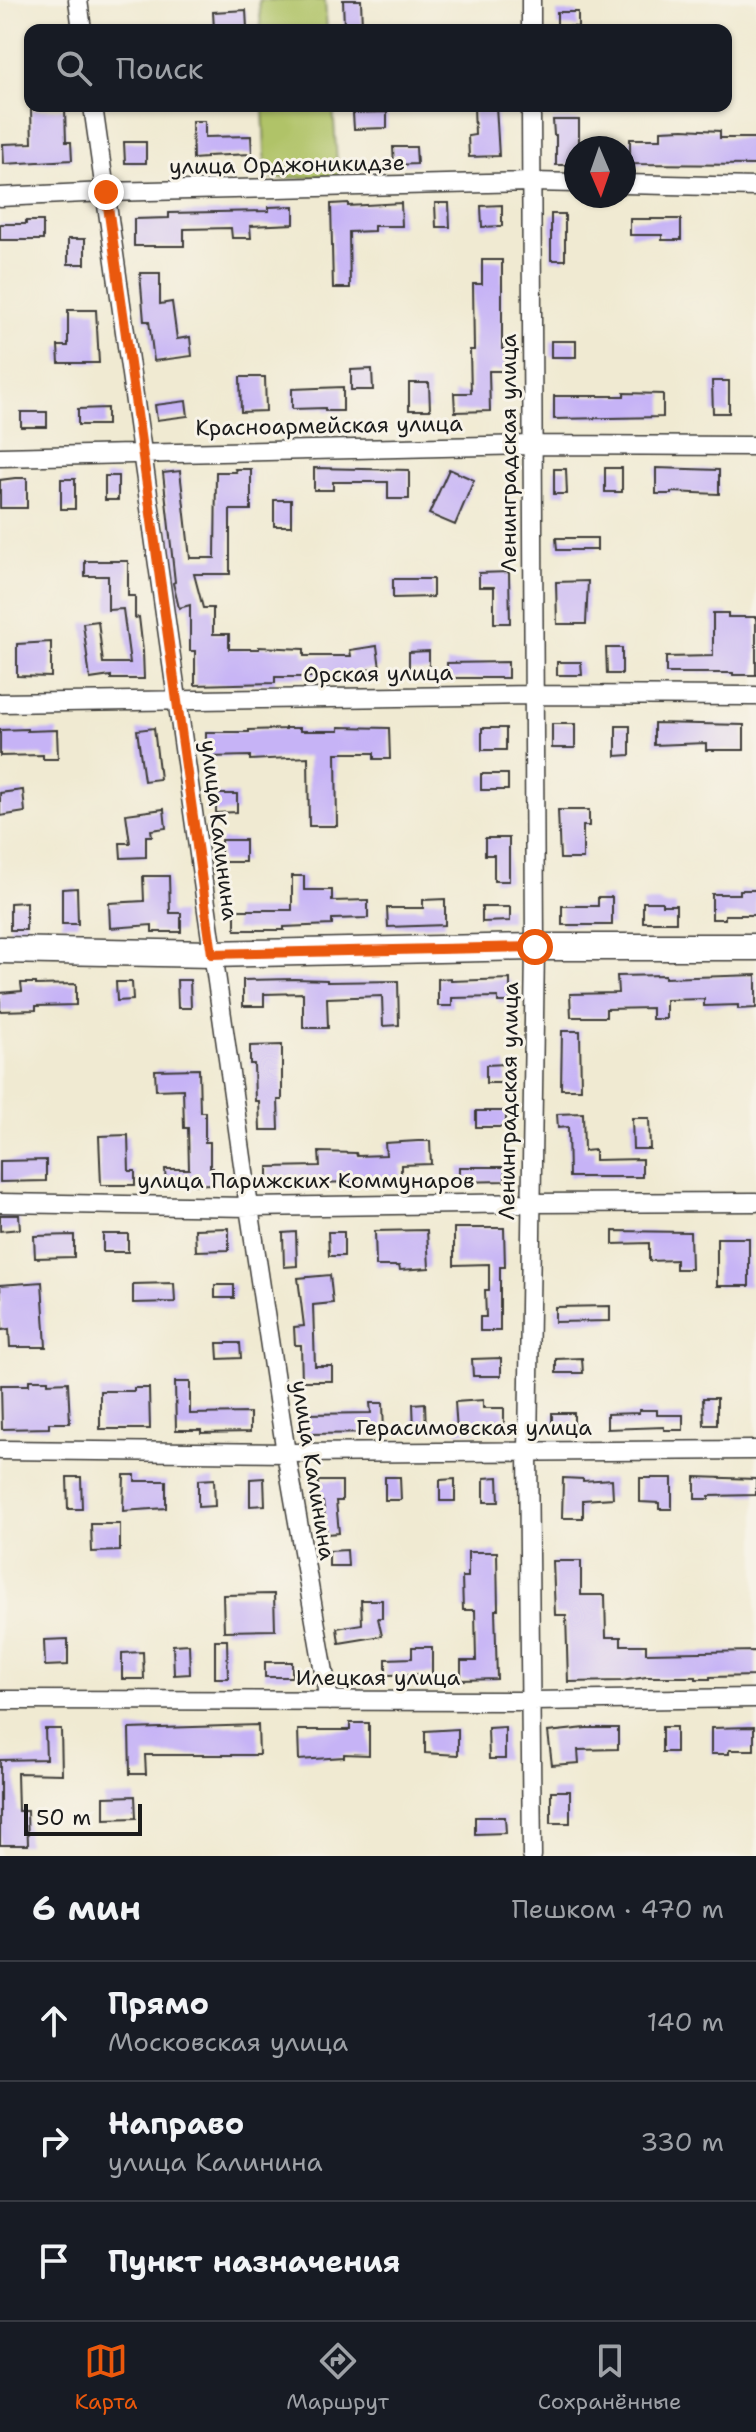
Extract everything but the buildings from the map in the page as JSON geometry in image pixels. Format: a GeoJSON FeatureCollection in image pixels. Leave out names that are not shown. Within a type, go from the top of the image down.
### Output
{"type":"FeatureCollection","features":[{"type":"Feature","properties":{"kind":"street"},"geometry":{"type":"LineString","coordinates":[[78,0],[81,24]]}},
{"type":"Feature","properties":{"kind":"street"},"geometry":{"type":"LineString","coordinates":[[531,0],[531,24]]}},
{"type":"Feature","properties":{"kind":"street","name":"улица Калинина"},"geometry":{"type":"LineString","coordinates":[[94,112],[249,1207],[286,1453],[329,1701]]}},
{"type":"Feature","properties":{"kind":"street","name":"Ленинградская улица"},"geometry":{"type":"LineString","coordinates":[[531,112],[535,947],[528,1451],[532,1856]]}},
{"type":"Feature","properties":{"kind":"street","name":"улица Орджоникидзе"},"geometry":{"type":"LineString","coordinates":[[0,197],[564,183]]}},
{"type":"Feature","properties":{"kind":"street"},"geometry":{"type":"LineString","coordinates":[[636,184],[756,187]]}},
{"type":"Feature","properties":{"kind":"street","name":"Красноармейская улица"},"geometry":{"type":"LineString","coordinates":[[0,457],[533,445],[756,446]]}},
{"type":"Feature","properties":{"kind":"street","name":"Орская улица"},"geometry":{"type":"LineString","coordinates":[[0,703],[533,695],[756,696]]}},
{"type":"Feature","properties":{"kind":"street"},"geometry":{"type":"LineString","coordinates":[[0,950],[212,954],[535,947],[756,947]]}},
{"type":"Feature","properties":{"kind":"street","name":"улица Парижских Коммунаров"},"geometry":{"type":"LineString","coordinates":[[0,1203],[249,1207],[756,1202]]}},
{"type":"Feature","properties":{"kind":"street","name":"Герасимовская улица"},"geometry":{"type":"LineString","coordinates":[[0,1450],[286,1453],[756,1450]]}},
{"type":"Feature","properties":{"kind":"street","name":"Илецкая улица"},"geometry":{"type":"LineString","coordinates":[[0,1700],[531,1701],[756,1698]]}},
{"type":"Feature","properties":{"kind":"green space"},"geometry":{"type":"Polygon","coordinates":[[[259,0],[325,0],[327,24],[261,24],[259,0]]]}},
{"type":"Feature","properties":{"kind":"green space"},"geometry":{"type":"Polygon","coordinates":[[[263,112],[333,112],[338,176],[266,179],[263,112]]]}},
{"type":"Feature","properties":{"kind":"route"},"geometry":{"type":"LineString","coordinates":[[106,192],[212,954],[535,947]]}}]}
